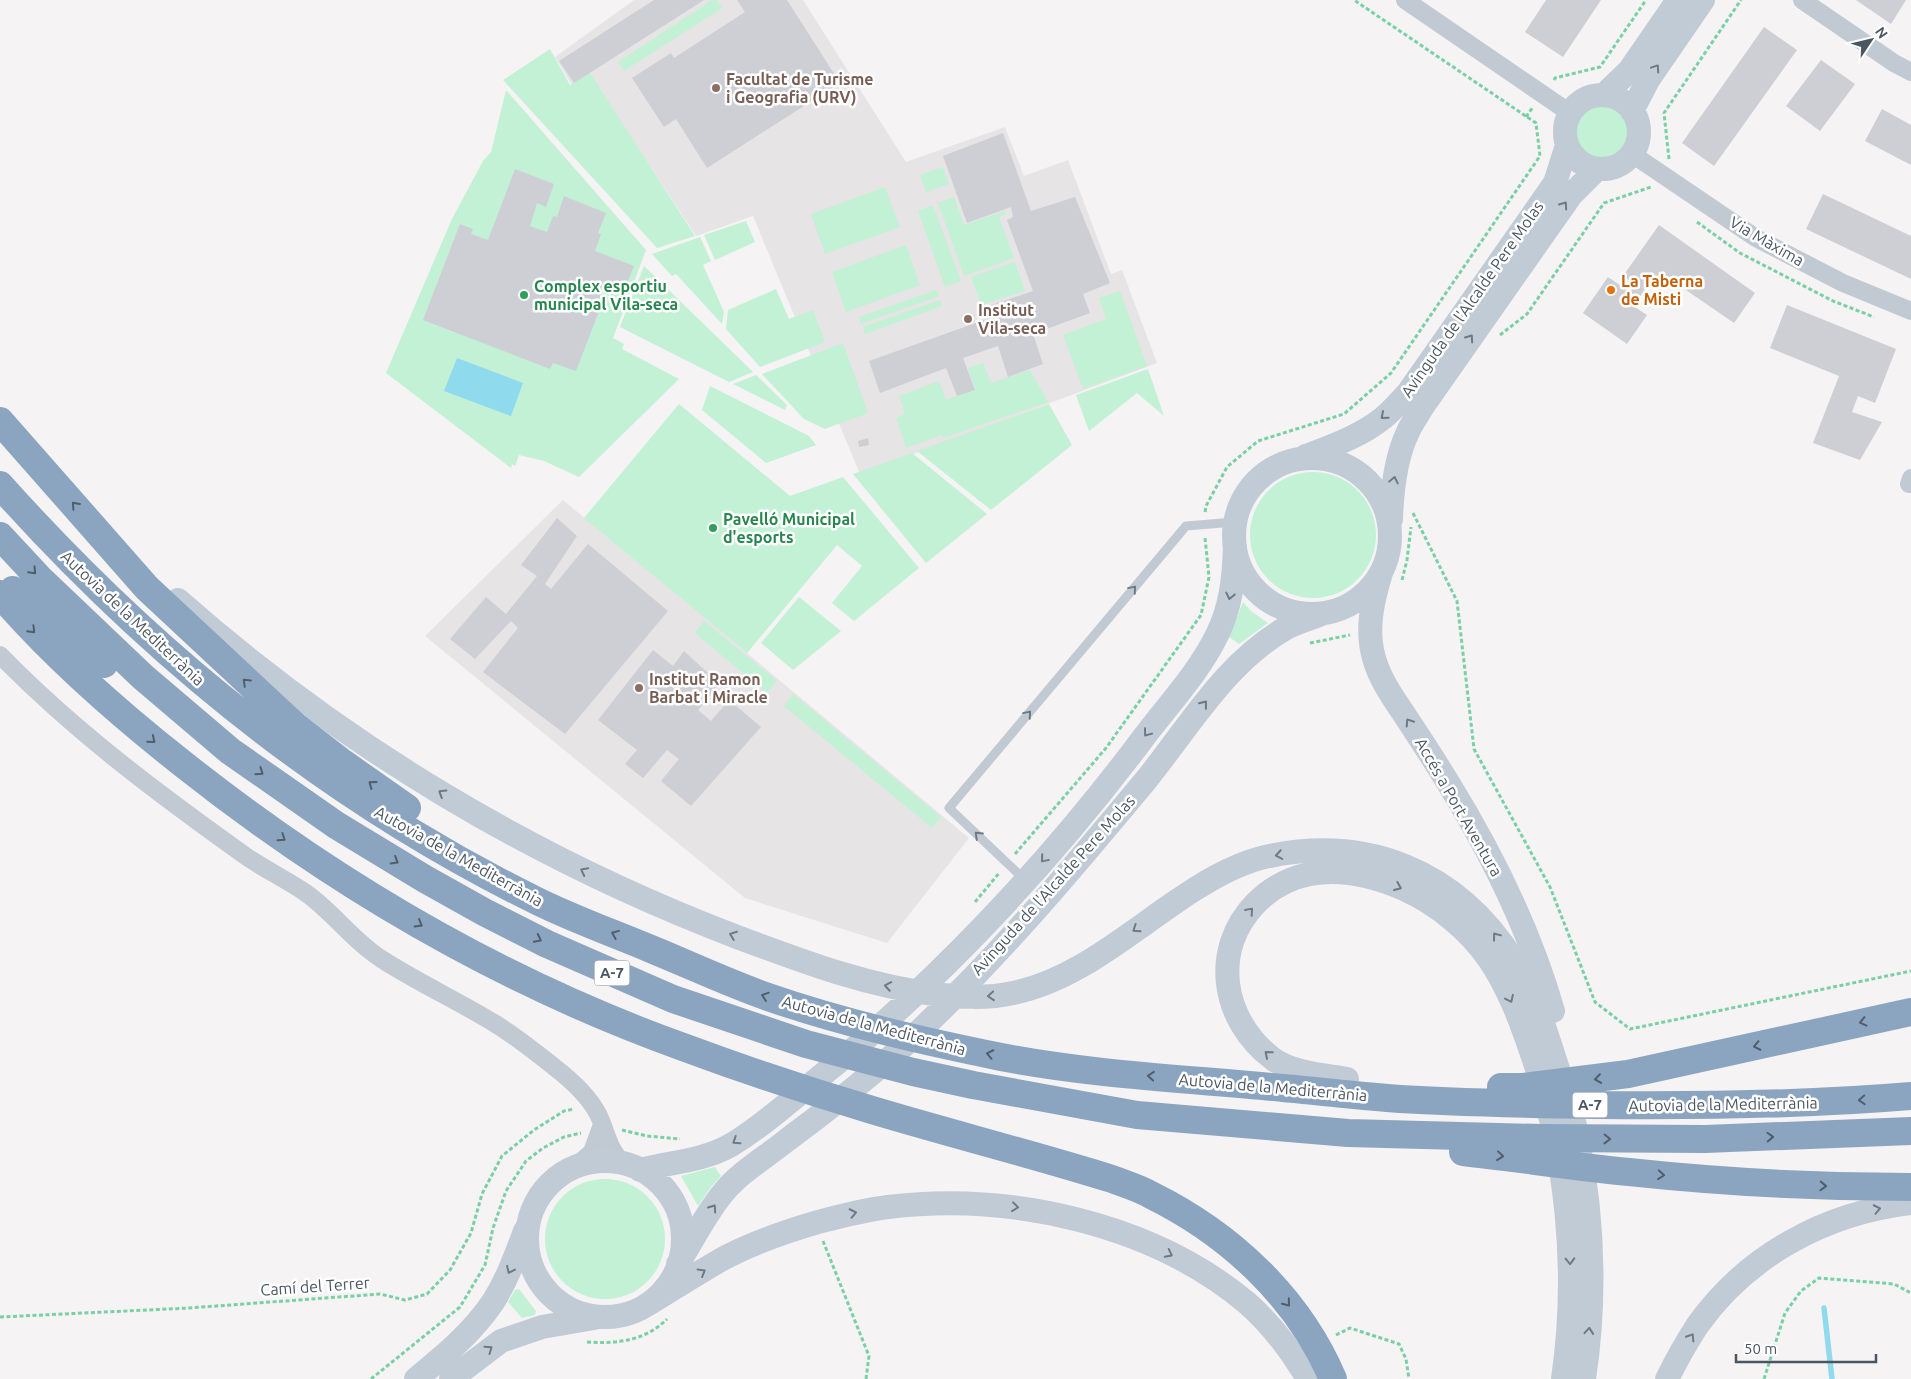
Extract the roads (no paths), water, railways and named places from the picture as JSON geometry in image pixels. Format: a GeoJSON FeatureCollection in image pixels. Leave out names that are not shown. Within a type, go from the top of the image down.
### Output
{"type":"FeatureCollection","features":[{"type":"Feature","properties":{"kind":"highway"},"geometry":{"type":"LineString","coordinates":[[0,421],[148,588],[295,726],[385,793],[510,874],[540,903]]}},
{"type":"Feature","properties":{"kind":"highway","name":"Autovia de la Mediterrània"},"geometry":{"type":"LineString","coordinates":[[0,485],[83,574],[138,627],[192,674],[302,760],[377,811],[474,869],[540,903],[764,996],[844,1020],[996,1056],[1070,1068],[1387,1098],[1529,1104],[1733,1105],[1911,1096]]}},
{"type":"Feature","properties":{"kind":"highway","name":"Autovia de la Mediterrània"},"geometry":{"type":"LineString","coordinates":[[0,536],[41,580],[143,677],[230,751],[336,825],[484,912],[547,944],[673,999],[806,1044],[913,1072],[1137,1115],[1348,1133],[1540,1138],[1685,1139],[1783,1137],[1911,1130]]}},
{"type":"Feature","properties":{"kind":"highway"},"geometry":{"type":"LineString","coordinates":[[0,580],[194,738],[230,751]]}},
{"type":"Feature","properties":{"kind":"highway"},"geometry":{"type":"LineString","coordinates":[[0,594],[53,651],[156,743],[263,825],[374,898],[434,933],[512,973],[617,1022],[744,1069],[870,1110],[1112,1179],[1150,1194],[1206,1226],[1242,1254],[1268,1280],[1313,1339],[1333,1379]]}},
{"type":"Feature","properties":{"kind":"highway"},"geometry":{"type":"LineString","coordinates":[[1270,1086],[1292,1076],[1481,1087],[1523,1086],[1591,1080],[1628,1074],[1911,1012]]}},
{"type":"Feature","properties":{"kind":"highway"},"geometry":{"type":"LineString","coordinates":[[1348,1133],[1395,1146],[1628,1172],[1770,1183],[1911,1188]]}},
{"type":"Feature","properties":{"kind":"street"},"geometry":{"type":"LineString","coordinates":[[1404,0],[1570,112]]}},
{"type":"Feature","properties":{"kind":"street"},"geometry":{"type":"LineString","coordinates":[[1604,95],[1629,71],[1678,0]]}},
{"type":"Feature","properties":{"kind":"street"},"geometry":{"type":"LineString","coordinates":[[1632,111],[1648,80],[1703,0]]}},
{"type":"Feature","properties":{"kind":"street"},"geometry":{"type":"LineString","coordinates":[[1802,0],[1894,63],[1911,72]]}},
{"type":"Feature","properties":{"kind":"street"},"geometry":{"type":"LineString","coordinates":[[1604,95],[1615,97],[1632,111],[1637,121],[1639,133],[1637,144],[1625,162],[1616,167],[1597,169],[1587,166],[1572,154],[1567,145],[1566,123],[1570,112],[1585,99],[1604,95]]}},
{"type":"Feature","properties":{"kind":"street","name":"Avinguda de l'Alcalde Pere Molas"},"geometry":{"type":"LineString","coordinates":[[1299,459],[1360,433],[1383,418],[1408,393],[1555,183],[1567,145]]}},
{"type":"Feature","properties":{"kind":"street","name":"Via Màxima"},"geometry":{"type":"LineString","coordinates":[[1632,154],[1756,238],[1843,283],[1911,311]]}},
{"type":"Feature","properties":{"kind":"street","name":"Avinguda de l'Alcalde Pere Molas"},"geometry":{"type":"LineString","coordinates":[[1390,528],[1394,480],[1398,460],[1411,427],[1423,406],[1571,195],[1597,169]]}},
{"type":"Feature","properties":{"kind":"street"},"geometry":{"type":"LineString","coordinates":[[1299,459],[1325,459],[1349,467],[1369,482],[1384,503],[1390,528],[1389,553],[1380,576],[1365,595],[1344,608],[1321,614],[1297,613],[1274,605],[1256,590],[1242,570],[1235,548],[1235,522],[1243,500],[1257,480],[1277,466],[1299,459]]}},
{"type":"Feature","properties":{"kind":"street"},"geometry":{"type":"LineString","coordinates":[[108,541],[237,650],[292,693],[394,764],[465,808],[604,881],[698,922],[844,976],[936,994],[988,997],[1016,993],[1065,973],[1095,956],[1194,889],[1226,872],[1256,859],[1303,851],[1354,852],[1382,858],[1412,869],[1454,892],[1473,908],[1496,935],[1516,964],[1536,1004],[1546,1041],[1576,1130],[1584,1177],[1577,1213],[1570,1275],[1568,1333],[1563,1379]]}},
{"type":"Feature","properties":{"kind":"street","name":"Avinguda de l'Alcalde Pere Molas"},"geometry":{"type":"LineString","coordinates":[[632,1167],[697,1159],[714,1153],[744,1137],[864,1042],[941,968],[1026,881],[1124,764],[1199,664],[1218,634],[1230,599],[1235,548]]}},
{"type":"Feature","properties":{"kind":"street","name":"Accés a Port Aventura"},"geometry":{"type":"LineString","coordinates":[[1380,576],[1371,606],[1370,630],[1374,658],[1394,699],[1447,782],[1494,866],[1532,952],[1550,1001],[1546,1041]]}},
{"type":"Feature","properties":{"kind":"street","name":"Avinguda de l'Alcalde Pere Molas"},"geometry":{"type":"LineString","coordinates":[[678,1264],[710,1211],[724,1192],[738,1178],[813,1121],[898,1050],[981,968],[1048,896],[1147,778],[1214,692],[1238,666],[1260,645],[1288,627],[1321,614]]}},
{"type":"Feature","properties":{"kind":"street"},"geometry":{"type":"LineString","coordinates":[[0,654],[52,705],[166,798],[249,858],[310,896],[361,944],[382,959],[495,1023],[554,1066],[579,1089],[598,1115],[611,1150],[617,1158],[656,1180],[668,1194],[677,1210],[682,1228],[682,1246],[678,1264],[671,1281],[660,1295],[646,1306]]}},
{"type":"Feature","properties":{"kind":"street"},"geometry":{"type":"LineString","coordinates":[[1346,1080],[1306,1072],[1275,1060],[1246,1031],[1233,1008],[1229,992],[1227,962],[1235,932],[1244,918],[1265,894],[1294,878],[1309,874],[1345,872],[1377,879],[1411,892],[1445,914],[1474,941],[1491,963],[1507,992],[1546,1041],[1549,1110],[1562,1173],[1577,1213],[1591,1264],[1591,1305],[1584,1379]]}},
{"type":"Feature","properties":{"kind":"street"},"geometry":{"type":"LineString","coordinates":[[416,1379],[464,1338],[494,1301],[515,1259],[532,1210],[540,1196],[550,1184],[592,1152],[602,1125]]}},
{"type":"Feature","properties":{"kind":"street"},"geometry":{"type":"LineString","coordinates":[[576,1166],[600,1161],[632,1167]]}},
{"type":"Feature","properties":{"kind":"street"},"geometry":{"type":"LineString","coordinates":[[451,1379],[501,1341],[542,1327],[631,1313],[646,1306],[726,1257],[816,1222],[887,1207],[949,1203],[1020,1208],[1060,1215],[1100,1225],[1168,1253],[1225,1286],[1248,1304],[1291,1353],[1308,1379]]}},
{"type":"Feature","properties":{"kind":"street"},"geometry":{"type":"LineString","coordinates":[[1666,1379],[1697,1326],[1720,1298],[1742,1276],[1770,1253],[1796,1238],[1848,1216],[1876,1208],[1911,1203]]}},
{"type":"Feature","properties":{"kind":"street"},"geometry":{"type":"LineString","coordinates":[[528,1225],[527,1247],[532,1268],[543,1287],[559,1302],[579,1313],[601,1317]]}},
{"type":"Feature","properties":{"kind":"lane"},"geometry":{"type":"LineString","coordinates":[[1026,881],[949,808],[1186,526],[1235,522]]}},
{"type":"Feature","properties":{"kind":"water"},"geometry":{"type":"Polygon","coordinates":[[[457,358],[523,383],[511,416],[444,391],[457,358]]]}},
{"type":"Feature","properties":{"kind":"waterway"},"geometry":{"type":"LineString","coordinates":[[1824,1308],[1832,1379]]}},
{"type":"Feature","properties":{"kind":"place","name":"Facultat de Turisme i Geografia (URV)"},"geometry":{"type":"Point","coordinates":[716,88]}},
{"type":"Feature","properties":{"kind":"place","name":"La Taberna de Misti"},"geometry":{"type":"Point","coordinates":[1611,290]}},
{"type":"Feature","properties":{"kind":"place","name":"Complex esportiu municipal Vila-seca"},"geometry":{"type":"Point","coordinates":[524,295]}},
{"type":"Feature","properties":{"kind":"place","name":"Institut Vila-seca"},"geometry":{"type":"Point","coordinates":[968,319]}},
{"type":"Feature","properties":{"kind":"place","name":"Pavelló Municipal d'esports"},"geometry":{"type":"Point","coordinates":[713,528]}},
{"type":"Feature","properties":{"kind":"place","name":"Institut Ramon Barbat i Miracle"},"geometry":{"type":"Point","coordinates":[639,688]}}]}
